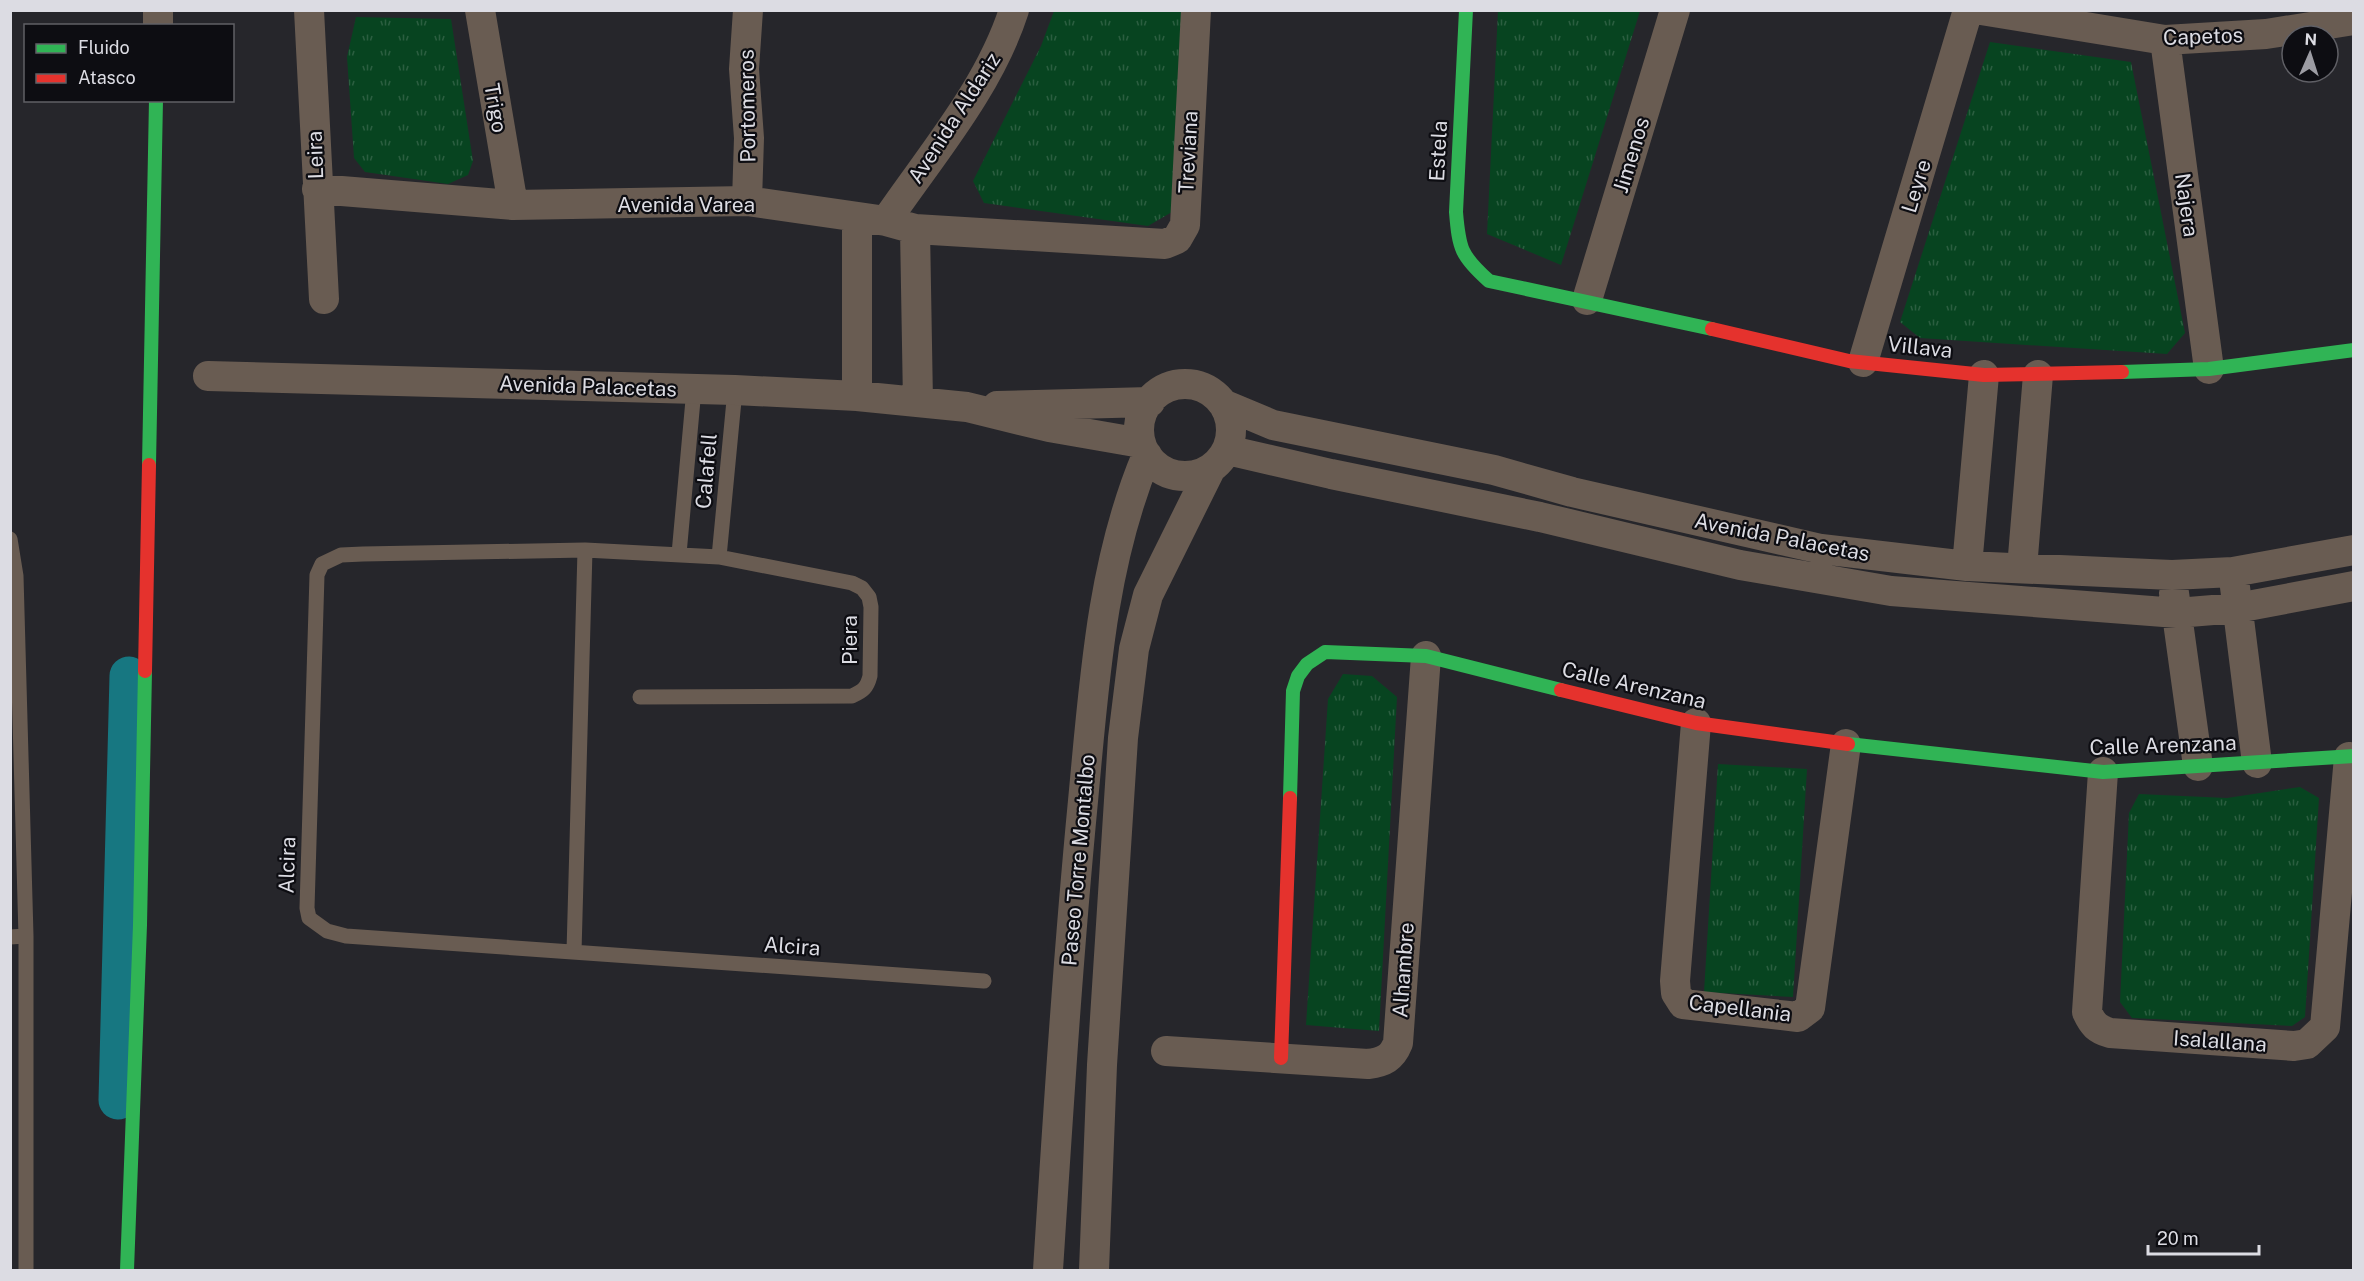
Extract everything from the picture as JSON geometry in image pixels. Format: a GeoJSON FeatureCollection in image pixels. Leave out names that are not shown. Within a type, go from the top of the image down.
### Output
{"type":"FeatureCollection","features":[{"type":"Feature","properties":{"kind":"street","name":"Leira"},"geometry":{"type":"LineString","coordinates":[[309,10],[324,299]]}},
{"type":"Feature","properties":{"kind":"street","name":"Trigo"},"geometry":{"type":"LineString","coordinates":[[480,10],[513,205]]}},
{"type":"Feature","properties":{"kind":"street","name":"Portomeros"},"geometry":{"type":"LineString","coordinates":[[747,201],[749,138],[744,69],[748,10]]}},
{"type":"Feature","properties":{"kind":"street","name":"Avenida Aldariz"},"geometry":{"type":"LineString","coordinates":[[871,219],[975,90],[1000,47],[1014,10]]}},
{"type":"Feature","properties":{"kind":"street","name":"Treviana"},"geometry":{"type":"LineString","coordinates":[[1126,241],[1165,244],[1177,239],[1185,225],[1196,10]]}},
{"type":"Feature","properties":{"kind":"street","name":"Estela"},"geometry":{"type":"LineString","coordinates":[[1466,10],[1456,221],[1458,240],[1467,261],[1489,281]]}},
{"type":"Feature","properties":{"kind":"street","name":"Jimenos"},"geometry":{"type":"LineString","coordinates":[[1587,300],[1675,10]]}},
{"type":"Feature","properties":{"kind":"street","name":"Leyre"},"geometry":{"type":"LineString","coordinates":[[1863,362],[1968,10]]}},
{"type":"Feature","properties":{"kind":"street","name":"Capetos"},"geometry":{"type":"LineString","coordinates":[[1981,10],[2166,40],[2266,34],[2354,20]]}},
{"type":"Feature","properties":{"kind":"street","name":"Najera"},"geometry":{"type":"LineString","coordinates":[[2166,40],[2210,369]]}},
{"type":"Feature","properties":{"kind":"street"},"geometry":{"type":"LineString","coordinates":[[126,1270],[140,924],[156,102]]}},
{"type":"Feature","properties":{"kind":"street","name":"Avenida Varea"},"geometry":{"type":"LineString","coordinates":[[317,189],[513,205],[747,201],[871,219],[915,229],[1126,241]]}},
{"type":"Feature","properties":{"kind":"street"},"geometry":{"type":"LineString","coordinates":[[857,396],[871,219]]}},
{"type":"Feature","properties":{"kind":"street"},"geometry":{"type":"LineString","coordinates":[[915,229],[918,402]]}},
{"type":"Feature","properties":{"kind":"street","name":"Villava"},"geometry":{"type":"LineString","coordinates":[[1489,281],[1587,300],[1849,361],[1984,375],[2210,369],[2354,350]]}},
{"type":"Feature","properties":{"kind":"street"},"geometry":{"type":"LineString","coordinates":[[1967,566],[1984,375]]}},
{"type":"Feature","properties":{"kind":"street"},"geometry":{"type":"LineString","coordinates":[[2022,568],[2038,375]]}},
{"type":"Feature","properties":{"kind":"street","name":"Avenida Palacetas"},"geometry":{"type":"LineString","coordinates":[[208,376],[735,390],[857,396],[967,407],[1144,449]]}},
{"type":"Feature","properties":{"kind":"street"},"geometry":{"type":"LineString","coordinates":[[1182,384],[1205,389],[1223,404],[1231,427],[1219,459],[1189,475],[1177,475],[1165,471],[1144,449],[1139,424],[1150,402],[1159,392],[1182,384]]}},
{"type":"Feature","properties":{"kind":"street","name":"Avenida Palacetas"},"geometry":{"type":"LineString","coordinates":[[967,407],[1048,402],[1150,402]]}},
{"type":"Feature","properties":{"kind":"street","name":"Avenida Palacetas"},"geometry":{"type":"LineString","coordinates":[[1223,404],[1273,425],[1494,470],[1572,492],[1821,549],[1967,566],[2172,575],[2233,572],[2354,550]]}},
{"type":"Feature","properties":{"kind":"street","name":"Paseo Torre Montalbo"},"geometry":{"type":"LineString","coordinates":[[1048,1270],[1065,991],[1098,650],[1116,553],[1144,449]]}},
{"type":"Feature","properties":{"kind":"street","name":"Avenida Palacetas"},"geometry":{"type":"LineString","coordinates":[[1219,459],[1331,474],[1540,516],[1740,565],[1891,591],[2177,613],[2237,608],[2354,586]]}},
{"type":"Feature","properties":{"kind":"street","name":"Paseo Torre Montalbo"},"geometry":{"type":"LineString","coordinates":[[1094,1270],[1104,1030],[1123,738],[1133,658],[1148,595],[1219,459]]}},
{"type":"Feature","properties":{"kind":"street"},"geometry":{"type":"LineString","coordinates":[[2233,572],[2257,763]]}},
{"type":"Feature","properties":{"kind":"street"},"geometry":{"type":"LineString","coordinates":[[2172,575],[2198,766]]}},
{"type":"Feature","properties":{"kind":"street","name":"Calle Arenzana"},"geometry":{"type":"LineString","coordinates":[[1281,1058],[1293,691],[1298,676],[1307,664],[1325,652],[1426,656],[1696,723],[1846,744],[2103,772],[2351,757]]}},
{"type":"Feature","properties":{"kind":"street","name":"Alhambre"},"geometry":{"type":"LineString","coordinates":[[1166,1051],[1368,1064],[1380,1062],[1393,1055],[1398,1042],[1426,656]]}},
{"type":"Feature","properties":{"kind":"street","name":"Capellania"},"geometry":{"type":"LineString","coordinates":[[1696,723],[1675,981],[1676,993],[1683,1004],[1798,1017],[1810,1008],[1846,744]]}},
{"type":"Feature","properties":{"kind":"street","name":"Isalallana"},"geometry":{"type":"LineString","coordinates":[[2103,772],[2087,1012],[2092,1024],[2097,1029],[2110,1033],[2294,1046],[2307,1044],[2325,1027],[2351,757]]}},
{"type":"Feature","properties":{"kind":"lane","name":"Calafell"},"geometry":{"type":"LineString","coordinates":[[679,554],[694,389]]}},
{"type":"Feature","properties":{"kind":"lane","name":"Calafell"},"geometry":{"type":"LineString","coordinates":[[719,557],[735,390]]}},
{"type":"Feature","properties":{"kind":"lane"},"geometry":{"type":"LineString","coordinates":[[10,539],[16,576],[26,936],[26,1270]]}},
{"type":"Feature","properties":{"kind":"lane","name":"Alcira"},"geometry":{"type":"LineString","coordinates":[[679,554],[585,550],[363,554],[340,555],[322,564],[317,575],[307,896],[309,918],[316,925],[346,936],[984,981]]}},
{"type":"Feature","properties":{"kind":"lane"},"geometry":{"type":"LineString","coordinates":[[574,952],[585,550]]}},
{"type":"Feature","properties":{"kind":"lane","name":"Piera"},"geometry":{"type":"LineString","coordinates":[[640,697],[852,696],[867,687],[871,607],[862,588],[840,580],[719,557],[679,554]]}},
{"type":"Feature","properties":{"kind":"lane"},"geometry":{"type":"LineString","coordinates":[[10,937],[26,936]]}},
{"type":"Feature","properties":{"kind":"green space"},"geometry":{"type":"Polygon","coordinates":[[[1054,11],[1182,11],[1172,212],[1148,226],[984,203],[973,181],[1041,46],[1054,11]]]}},
{"type":"Feature","properties":{"kind":"green space"},"geometry":{"type":"Polygon","coordinates":[[[1498,11],[1640,11],[1561,265],[1487,234],[1498,11]]]}},
{"type":"Feature","properties":{"kind":"green space"},"geometry":{"type":"Polygon","coordinates":[[[356,17],[451,19],[473,161],[468,175],[448,184],[365,172],[354,158],[347,57],[356,17]]]}},
{"type":"Feature","properties":{"kind":"green space"},"geometry":{"type":"Polygon","coordinates":[[[1990,42],[2131,62],[2185,333],[2167,354],[1920,338],[1900,322],[1990,42]]]}},
{"type":"Feature","properties":{"kind":"green space"},"geometry":{"type":"Polygon","coordinates":[[[1343,674],[1372,676],[1397,697],[1379,1031],[1306,1025],[1328,699],[1343,674]]]}},
{"type":"Feature","properties":{"kind":"green space"},"geometry":{"type":"Polygon","coordinates":[[[1718,764],[1807,769],[1793,997],[1704,992],[1718,764]]]}},
{"type":"Feature","properties":{"kind":"green space"},"geometry":{"type":"Polygon","coordinates":[[[2300,787],[2319,798],[2305,1017],[2292,1026],[2132,1018],[2120,1002],[2129,813],[2139,794],[2227,798],[2300,787]]]}},
{"type":"Feature","properties":{"kind":"waterway"},"geometry":{"type":"LineString","coordinates":[[118,1100],[129,676]]}},
{"type":"Feature","properties":{"kind":"traffic: fast"},"geometry":{"type":"LineString","coordinates":[[1466,10],[1456,212],[1460,244],[1472,265],[1489,281],[1712,329]]}},
{"type":"Feature","properties":{"kind":"traffic: fast"},"geometry":{"type":"LineString","coordinates":[[149,465],[156,102]]}},
{"type":"Feature","properties":{"kind":"traffic: fast"},"geometry":{"type":"LineString","coordinates":[[2122,372],[2209,369],[2354,350]]}},
{"type":"Feature","properties":{"kind":"traffic: fast"},"geometry":{"type":"LineString","coordinates":[[1290,798],[1293,691],[1298,676],[1307,664],[1325,652],[1426,656],[1561,690]]}},
{"type":"Feature","properties":{"kind":"traffic: fast"},"geometry":{"type":"LineString","coordinates":[[127,1270],[140,925],[145,671]]}},
{"type":"Feature","properties":{"kind":"traffic: fast"},"geometry":{"type":"LineString","coordinates":[[1848,744],[2103,772],[2354,756]]}},
{"type":"Feature","properties":{"kind":"traffic: jam"},"geometry":{"type":"LineString","coordinates":[[1712,329],[1849,361],[1984,375],[2122,372]]}},
{"type":"Feature","properties":{"kind":"traffic: jam"},"geometry":{"type":"LineString","coordinates":[[145,671],[149,465]]}},
{"type":"Feature","properties":{"kind":"traffic: jam"},"geometry":{"type":"LineString","coordinates":[[1561,690],[1696,723],[1848,744]]}},
{"type":"Feature","properties":{"kind":"traffic: jam"},"geometry":{"type":"LineString","coordinates":[[1281,1058],[1290,798]]}}]}
